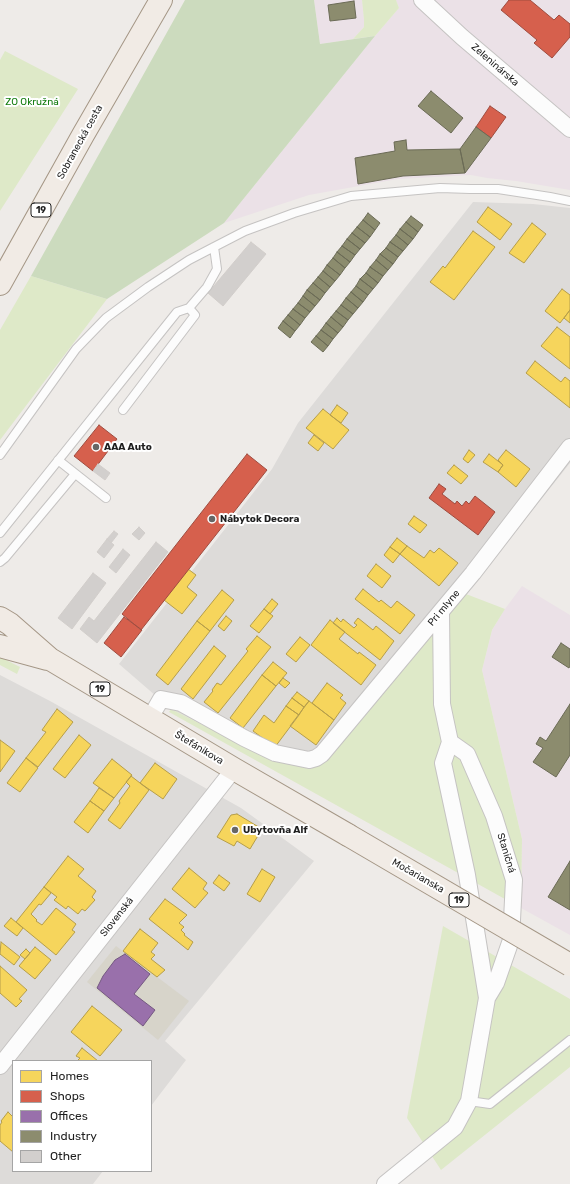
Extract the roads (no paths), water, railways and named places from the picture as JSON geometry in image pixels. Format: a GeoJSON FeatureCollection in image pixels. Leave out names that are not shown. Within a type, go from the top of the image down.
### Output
{"type":"FeatureCollection","features":[{"type":"Feature","properties":{"kind":"main road","name":"Sobranecká cesta"},"geometry":{"type":"LineString","coordinates":[[0,284],[83,135],[161,0]]}},
{"type":"Feature","properties":{"kind":"main road","name":"19"},"geometry":{"type":"LineString","coordinates":[[0,618],[10,624],[50,659]]}},
{"type":"Feature","properties":{"kind":"main road","name":"19"},"geometry":{"type":"LineString","coordinates":[[0,646],[50,659]]}},
{"type":"Feature","properties":{"kind":"main road","name":"Štefánikova"},"geometry":{"type":"LineString","coordinates":[[50,659],[348,835]]}},
{"type":"Feature","properties":{"kind":"main road","name":"Močarianska"},"geometry":{"type":"LineString","coordinates":[[348,835],[570,964]]}},
{"type":"Feature","properties":{"kind":"street","name":"Zeleninárska"},"geometry":{"type":"LineString","coordinates":[[422,0],[462,37],[570,129]]}},
{"type":"Feature","properties":{"kind":"street","name":"Pri mlyne"},"geometry":{"type":"LineString","coordinates":[[150,718],[161,699],[181,703],[244,738],[275,753],[309,760],[316,758],[322,754],[474,573],[570,447]]}},
{"type":"Feature","properties":{"kind":"street"},"geometry":{"type":"LineString","coordinates":[[441,612],[442,704],[450,742]]}},
{"type":"Feature","properties":{"kind":"street","name":"Staničná"},"geometry":{"type":"LineString","coordinates":[[385,1184],[455,1127],[469,1101],[487,998],[467,874],[443,763],[450,742],[467,754],[494,816],[514,880],[511,940],[496,983],[487,998]]}},
{"type":"Feature","properties":{"kind":"street","name":"Slovenská"},"geometry":{"type":"LineString","coordinates":[[0,1066],[234,769]]}},
{"type":"Feature","properties":{"kind":"lane"},"geometry":{"type":"LineString","coordinates":[[0,455],[76,349],[106,318],[148,287],[189,260],[214,246],[245,232],[294,213],[351,196],[440,188],[498,189],[570,201]]}},
{"type":"Feature","properties":{"kind":"lane"},"geometry":{"type":"LineString","coordinates":[[0,533],[177,312],[189,308],[207,287],[217,269],[214,246]]}},
{"type":"Feature","properties":{"kind":"lane"},"geometry":{"type":"LineString","coordinates":[[123,410],[195,316],[189,308]]}},
{"type":"Feature","properties":{"kind":"lane"},"geometry":{"type":"LineString","coordinates":[[58,460],[106,498]]}},
{"type":"Feature","properties":{"kind":"lane"},"geometry":{"type":"LineString","coordinates":[[0,562],[6,558],[75,474]]}},
{"type":"Feature","properties":{"kind":"lane"},"geometry":{"type":"LineString","coordinates":[[469,1101],[490,1104],[570,1040]]}},
{"type":"Feature","properties":{"kind":"place","name":"AAA Auto"},"geometry":{"type":"Point","coordinates":[96,447]}},
{"type":"Feature","properties":{"kind":"place","name":"Nábytok Decora"},"geometry":{"type":"Point","coordinates":[212,519]}},
{"type":"Feature","properties":{"kind":"place","name":"Ubytovňa Alf"},"geometry":{"type":"Point","coordinates":[235,830]}},
{"type":"Feature","properties":{"kind":"park label","name":"ZO Okružná"},"geometry":{"type":"Point","coordinates":[32,102]}}]}
